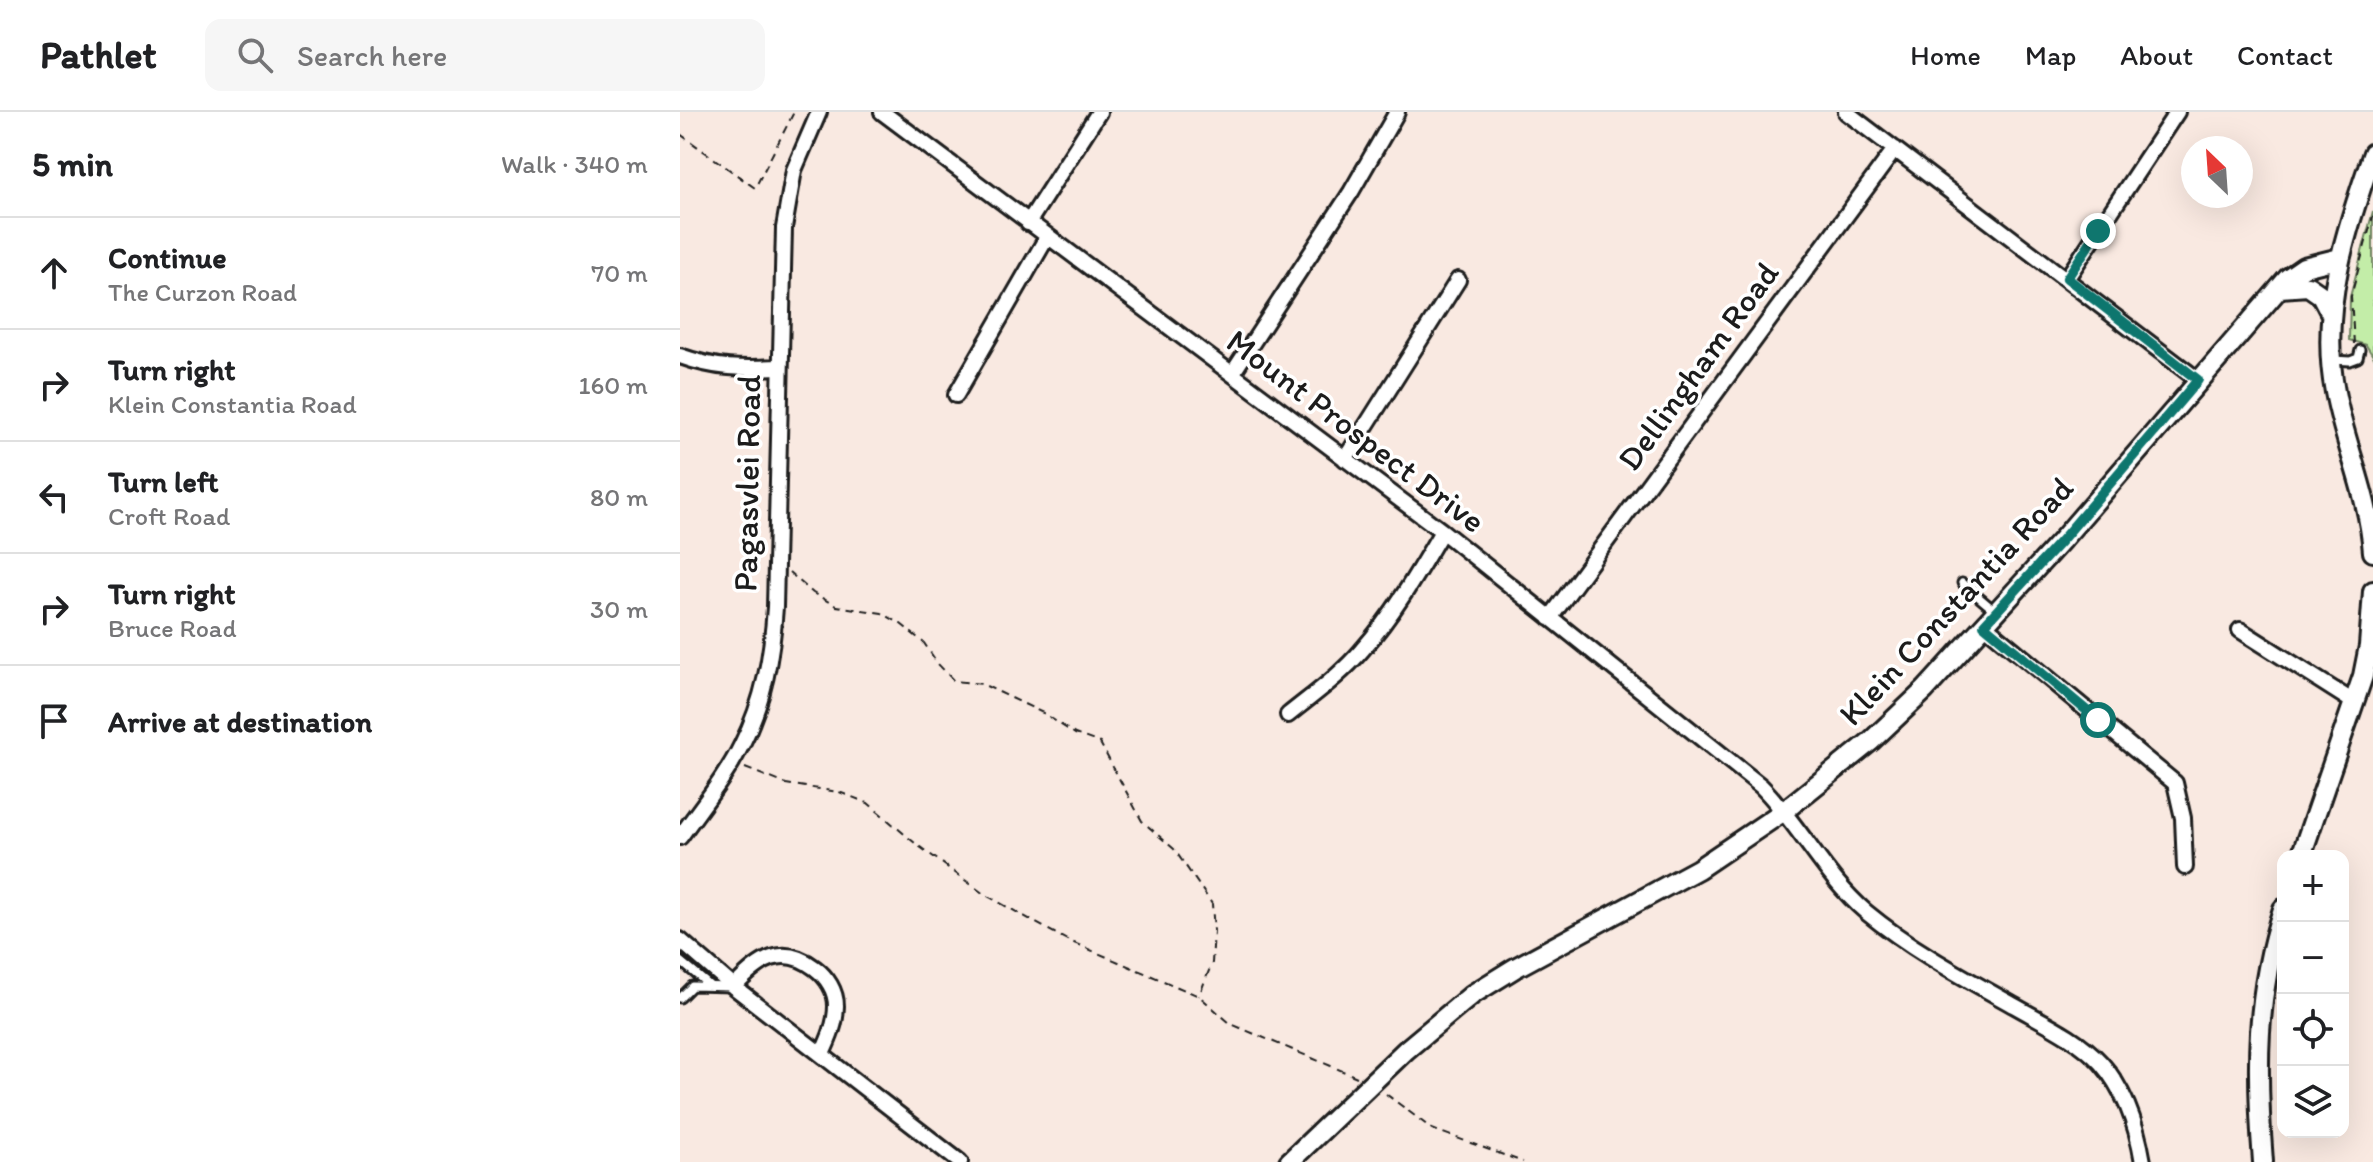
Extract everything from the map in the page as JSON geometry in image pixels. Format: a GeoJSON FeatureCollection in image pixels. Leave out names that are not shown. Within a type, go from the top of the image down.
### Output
{"type":"FeatureCollection","features":[{"type":"Feature","properties":{"kind":"street","name":"Pagasvlei Road"},"geometry":{"type":"LineString","coordinates":[[680,837],[731,763],[748,730],[764,687],[773,635],[784,228],[794,170],[819,112]]}},
{"type":"Feature","properties":{"kind":"street","name":"Mount Prospect Drive"},"geometry":{"type":"LineString","coordinates":[[882,112],[1442,531],[1761,786],[1844,889],[1885,927],[1945,967],[2068,1037],[2100,1062],[2130,1110],[2143,1162]]}},
{"type":"Feature","properties":{"kind":"street"},"geometry":{"type":"LineString","coordinates":[[1028,223],[1099,112]]}},
{"type":"Feature","properties":{"kind":"street"},"geometry":{"type":"LineString","coordinates":[[1232,374],[1351,192],[1397,112]]}},
{"type":"Feature","properties":{"kind":"street"},"geometry":{"type":"LineString","coordinates":[[1846,112],[2198,380]]}},
{"type":"Feature","properties":{"kind":"street"},"geometry":{"type":"LineString","coordinates":[[2067,278],[2177,112]]}},
{"type":"Feature","properties":{"kind":"street","name":"Dellingham Road"},"geometry":{"type":"LineString","coordinates":[[1550,618],[1895,149]]}},
{"type":"Feature","properties":{"kind":"street"},"geometry":{"type":"LineString","coordinates":[[2373,153],[2350,219],[2331,314],[2335,392],[2367,506],[2373,552]]}},
{"type":"Feature","properties":{"kind":"street"},"geometry":{"type":"LineString","coordinates":[[956,395],[1047,237]]}},
{"type":"Feature","properties":{"kind":"street","name":"Klein Constantia Road"},"geometry":{"type":"LineString","coordinates":[[1289,1162],[1433,1025],[1484,987],[1698,869],[1784,811],[1837,770],[1899,715],[1990,619],[2288,278],[2304,267],[2339,267]]}},
{"type":"Feature","properties":{"kind":"street"},"geometry":{"type":"LineString","coordinates":[[1345,459],[1458,280]]}},
{"type":"Feature","properties":{"kind":"street"},"geometry":{"type":"LineString","coordinates":[[2280,288],[2308,286],[2321,295],[2331,314]]}},
{"type":"Feature","properties":{"kind":"street"},"geometry":{"type":"LineString","coordinates":[[680,356],[708,366],[734,369],[779,367]]}},
{"type":"Feature","properties":{"kind":"street"},"geometry":{"type":"LineString","coordinates":[[1288,715],[1340,673],[1363,649],[1389,616],[1442,531]]}},
{"type":"Feature","properties":{"kind":"street"},"geometry":{"type":"LineString","coordinates":[[2303,850],[2355,703],[2369,646],[2373,591]]}},
{"type":"Feature","properties":{"kind":"street"},"geometry":{"type":"LineString","coordinates":[[1990,619],[2175,783],[2183,818],[2185,867]]}},
{"type":"Feature","properties":{"kind":"street"},"geometry":{"type":"LineString","coordinates":[[2240,630],[2355,703]]}},
{"type":"Feature","properties":{"kind":"street"},"geometry":{"type":"LineString","coordinates":[[2263,1162],[2257,1111],[2258,1036],[2267,968],[2279,922]]}},
{"type":"Feature","properties":{"kind":"street"},"geometry":{"type":"LineString","coordinates":[[680,940],[734,987],[960,1162]]}},
{"type":"Feature","properties":{"kind":"street"},"geometry":{"type":"LineString","coordinates":[[734,987],[758,964],[779,956],[792,956],[805,961],[820,972],[832,988],[836,1005],[833,1028],[822,1054]]}},
{"type":"Feature","properties":{"kind":"lane"},"geometry":{"type":"LineString","coordinates":[[2331,360],[2355,360],[2360,350]]}},
{"type":"Feature","properties":{"kind":"lane"},"geometry":{"type":"LineString","coordinates":[[1962,583],[1990,619]]}},
{"type":"Feature","properties":{"kind":"lane"},"geometry":{"type":"LineString","coordinates":[[680,961],[709,985]]}},
{"type":"Feature","properties":{"kind":"lane"},"geometry":{"type":"LineString","coordinates":[[680,998],[689,987],[734,987]]}},
{"type":"Feature","properties":{"kind":"path"},"geometry":{"type":"LineString","coordinates":[[680,134],[755,188],[794,112]]}},
{"type":"Feature","properties":{"kind":"path"},"geometry":{"type":"LineString","coordinates":[[2360,350],[2352,342],[2351,296],[2373,216]]}},
{"type":"Feature","properties":{"kind":"path"},"geometry":{"type":"LineString","coordinates":[[776,561],[813,593],[836,606],[882,613],[901,624],[924,643],[954,681],[982,684],[1043,713],[1075,734],[1100,743],[1142,821],[1174,849],[1212,904],[1212,963],[1199,996]]}},
{"type":"Feature","properties":{"kind":"path"},"geometry":{"type":"LineString","coordinates":[[731,763],[786,784],[839,792],[868,803],[916,844],[984,894],[1067,940],[1199,996],[1231,1024],[1372,1083],[1432,1129],[1523,1162]]}},
{"type":"Feature","properties":{"kind":"green space"},"geometry":{"type":"Polygon","coordinates":[[[2373,211],[2373,356],[2366,345],[2349,340],[2350,297],[2373,211]]]}},
{"type":"Feature","properties":{"kind":"route"},"geometry":{"type":"LineString","coordinates":[[2098,231],[2067,278],[2198,380],[2061,541],[1984,625],[2098,720]]}}]}
